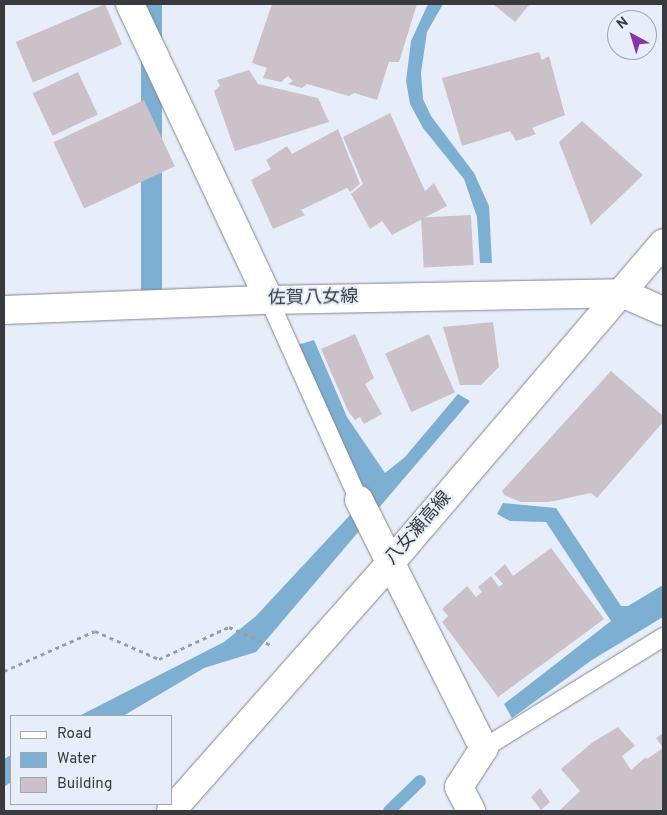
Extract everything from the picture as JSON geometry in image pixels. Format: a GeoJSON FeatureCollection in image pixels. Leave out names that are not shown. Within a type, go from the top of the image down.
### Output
{"type":"FeatureCollection","features":[{"type":"Feature","properties":{"kind":"main road"},"geometry":{"type":"LineString","coordinates":[[130,4],[269,300]]}},
{"type":"Feature","properties":{"kind":"main road","name":"八女瀬高線"},"geometry":{"type":"LineString","coordinates":[[171,811],[391,562],[663,244]]}},
{"type":"Feature","properties":{"kind":"main road"},"geometry":{"type":"LineString","coordinates":[[622,293],[663,311]]}},
{"type":"Feature","properties":{"kind":"main road","name":"佐賀八女線"},"geometry":{"type":"LineString","coordinates":[[4,310],[269,300],[622,293]]}},
{"type":"Feature","properties":{"kind":"main road"},"geometry":{"type":"LineString","coordinates":[[365,512],[484,748],[459,788],[471,811]]}},
{"type":"Feature","properties":{"kind":"lane"},"geometry":{"type":"LineString","coordinates":[[269,300],[365,512]]}},
{"type":"Feature","properties":{"kind":"lane"},"geometry":{"type":"LineString","coordinates":[[484,748],[663,637]]}},
{"type":"Feature","properties":{"kind":"path"},"geometry":{"type":"LineString","coordinates":[[4,671],[95,631],[159,659],[229,627],[270,644]]}},
{"type":"Feature","properties":{"kind":"water"},"geometry":{"type":"Polygon","coordinates":[[[141,4],[162,4],[162,292],[141,292],[141,4]]]}},
{"type":"Feature","properties":{"kind":"water"},"geometry":{"type":"Polygon","coordinates":[[[428,4],[443,4],[427,32],[421,73],[423,99],[431,116],[474,173],[489,206],[492,263],[480,263],[477,217],[464,179],[423,128],[410,104],[406,81],[411,41],[428,4]]]}},
{"type":"Feature","properties":{"kind":"water"},"geometry":{"type":"Polygon","coordinates":[[[314,340],[347,417],[385,473],[405,457],[458,394],[470,401],[256,652],[204,668],[125,715],[81,715],[224,642],[256,616],[364,500],[294,346],[314,340]]]}},
{"type":"Feature","properties":{"kind":"water"},"geometry":{"type":"Polygon","coordinates":[[[503,503],[556,508],[621,606],[628,606],[663,585],[663,617],[592,660],[512,718],[504,704],[611,621],[546,522],[510,521],[497,514],[503,503]]]}},
{"type":"Feature","properties":{"kind":"water"},"geometry":{"type":"Polygon","coordinates":[[[10,756],[10,783],[4,787],[4,759],[10,756]]]}},
{"type":"Feature","properties":{"kind":"building"},"geometry":{"type":"Polygon","coordinates":[[[105,4],[122,45],[33,82],[16,42],[105,4]]]}},
{"type":"Feature","properties":{"kind":"building"},"geometry":{"type":"Polygon","coordinates":[[[272,4],[417,4],[399,62],[389,62],[377,100],[354,93],[349,96],[307,84],[302,88],[288,84],[293,81],[288,76],[281,82],[263,78],[267,68],[252,63],[272,4]]]}},
{"type":"Feature","properties":{"kind":"building"},"geometry":{"type":"Polygon","coordinates":[[[493,4],[530,4],[515,22],[493,4]]]}},
{"type":"Feature","properties":{"kind":"building"},"geometry":{"type":"Polygon","coordinates":[[[539,52],[542,60],[549,56],[565,115],[532,128],[536,134],[516,141],[510,131],[462,146],[442,78],[539,52]]]}},
{"type":"Feature","properties":{"kind":"building"},"geometry":{"type":"Polygon","coordinates":[[[249,70],[258,84],[318,98],[329,122],[235,151],[214,91],[220,86],[217,80],[249,70]]]}},
{"type":"Feature","properties":{"kind":"building"},"geometry":{"type":"Polygon","coordinates":[[[78,72],[98,115],[53,136],[33,93],[78,72]]]}},
{"type":"Feature","properties":{"kind":"building"},"geometry":{"type":"Polygon","coordinates":[[[144,100],[175,166],[84,208],[53,142],[144,100]]]}},
{"type":"Feature","properties":{"kind":"building"},"geometry":{"type":"Polygon","coordinates":[[[390,113],[425,191],[434,183],[447,206],[392,235],[382,221],[370,229],[351,194],[363,184],[343,137],[390,113]]]}},
{"type":"Feature","properties":{"kind":"building"},"geometry":{"type":"Polygon","coordinates":[[[582,121],[643,175],[591,225],[559,142],[582,121]]]}},
{"type":"Feature","properties":{"kind":"building"},"geometry":{"type":"Polygon","coordinates":[[[338,129],[360,184],[350,192],[347,188],[301,210],[305,215],[273,229],[251,180],[271,169],[266,160],[287,146],[292,154],[338,129]]]}},
{"type":"Feature","properties":{"kind":"building"},"geometry":{"type":"Polygon","coordinates":[[[471,215],[474,265],[424,268],[421,218],[471,215]]]}},
{"type":"Feature","properties":{"kind":"building"},"geometry":{"type":"Polygon","coordinates":[[[493,322],[499,367],[481,385],[460,385],[443,327],[493,322]]]}},
{"type":"Feature","properties":{"kind":"building"},"geometry":{"type":"Polygon","coordinates":[[[355,334],[374,378],[365,384],[382,414],[364,424],[360,417],[355,420],[348,411],[321,349],[355,334]]]}},
{"type":"Feature","properties":{"kind":"building"},"geometry":{"type":"Polygon","coordinates":[[[429,334],[455,392],[411,412],[385,354],[429,334]]]}},
{"type":"Feature","properties":{"kind":"building"},"geometry":{"type":"Polygon","coordinates":[[[611,371],[663,416],[663,422],[597,498],[591,493],[549,502],[521,502],[504,495],[502,491],[611,371]]]}},
{"type":"Feature","properties":{"kind":"building"},"geometry":{"type":"Polygon","coordinates":[[[551,548],[604,619],[498,697],[442,622],[448,616],[442,609],[467,586],[476,597],[482,592],[478,587],[491,576],[499,587],[503,584],[494,574],[505,564],[513,576],[551,548]]]}},
{"type":"Feature","properties":{"kind":"building"},"geometry":{"type":"Polygon","coordinates":[[[618,727],[635,746],[622,756],[631,770],[646,757],[647,759],[663,748],[663,811],[559,811],[580,791],[561,769],[593,742],[618,727]]]}},
{"type":"Feature","properties":{"kind":"building"},"geometry":{"type":"Polygon","coordinates":[[[663,733],[663,748],[656,738],[663,733]]]}},
{"type":"Feature","properties":{"kind":"building"},"geometry":{"type":"Polygon","coordinates":[[[540,788],[550,802],[541,810],[531,797],[540,788]]]}},
{"type":"Feature","properties":{"kind":"waterway"},"geometry":{"type":"LineString","coordinates":[[389,811],[420,781]]}}]}
